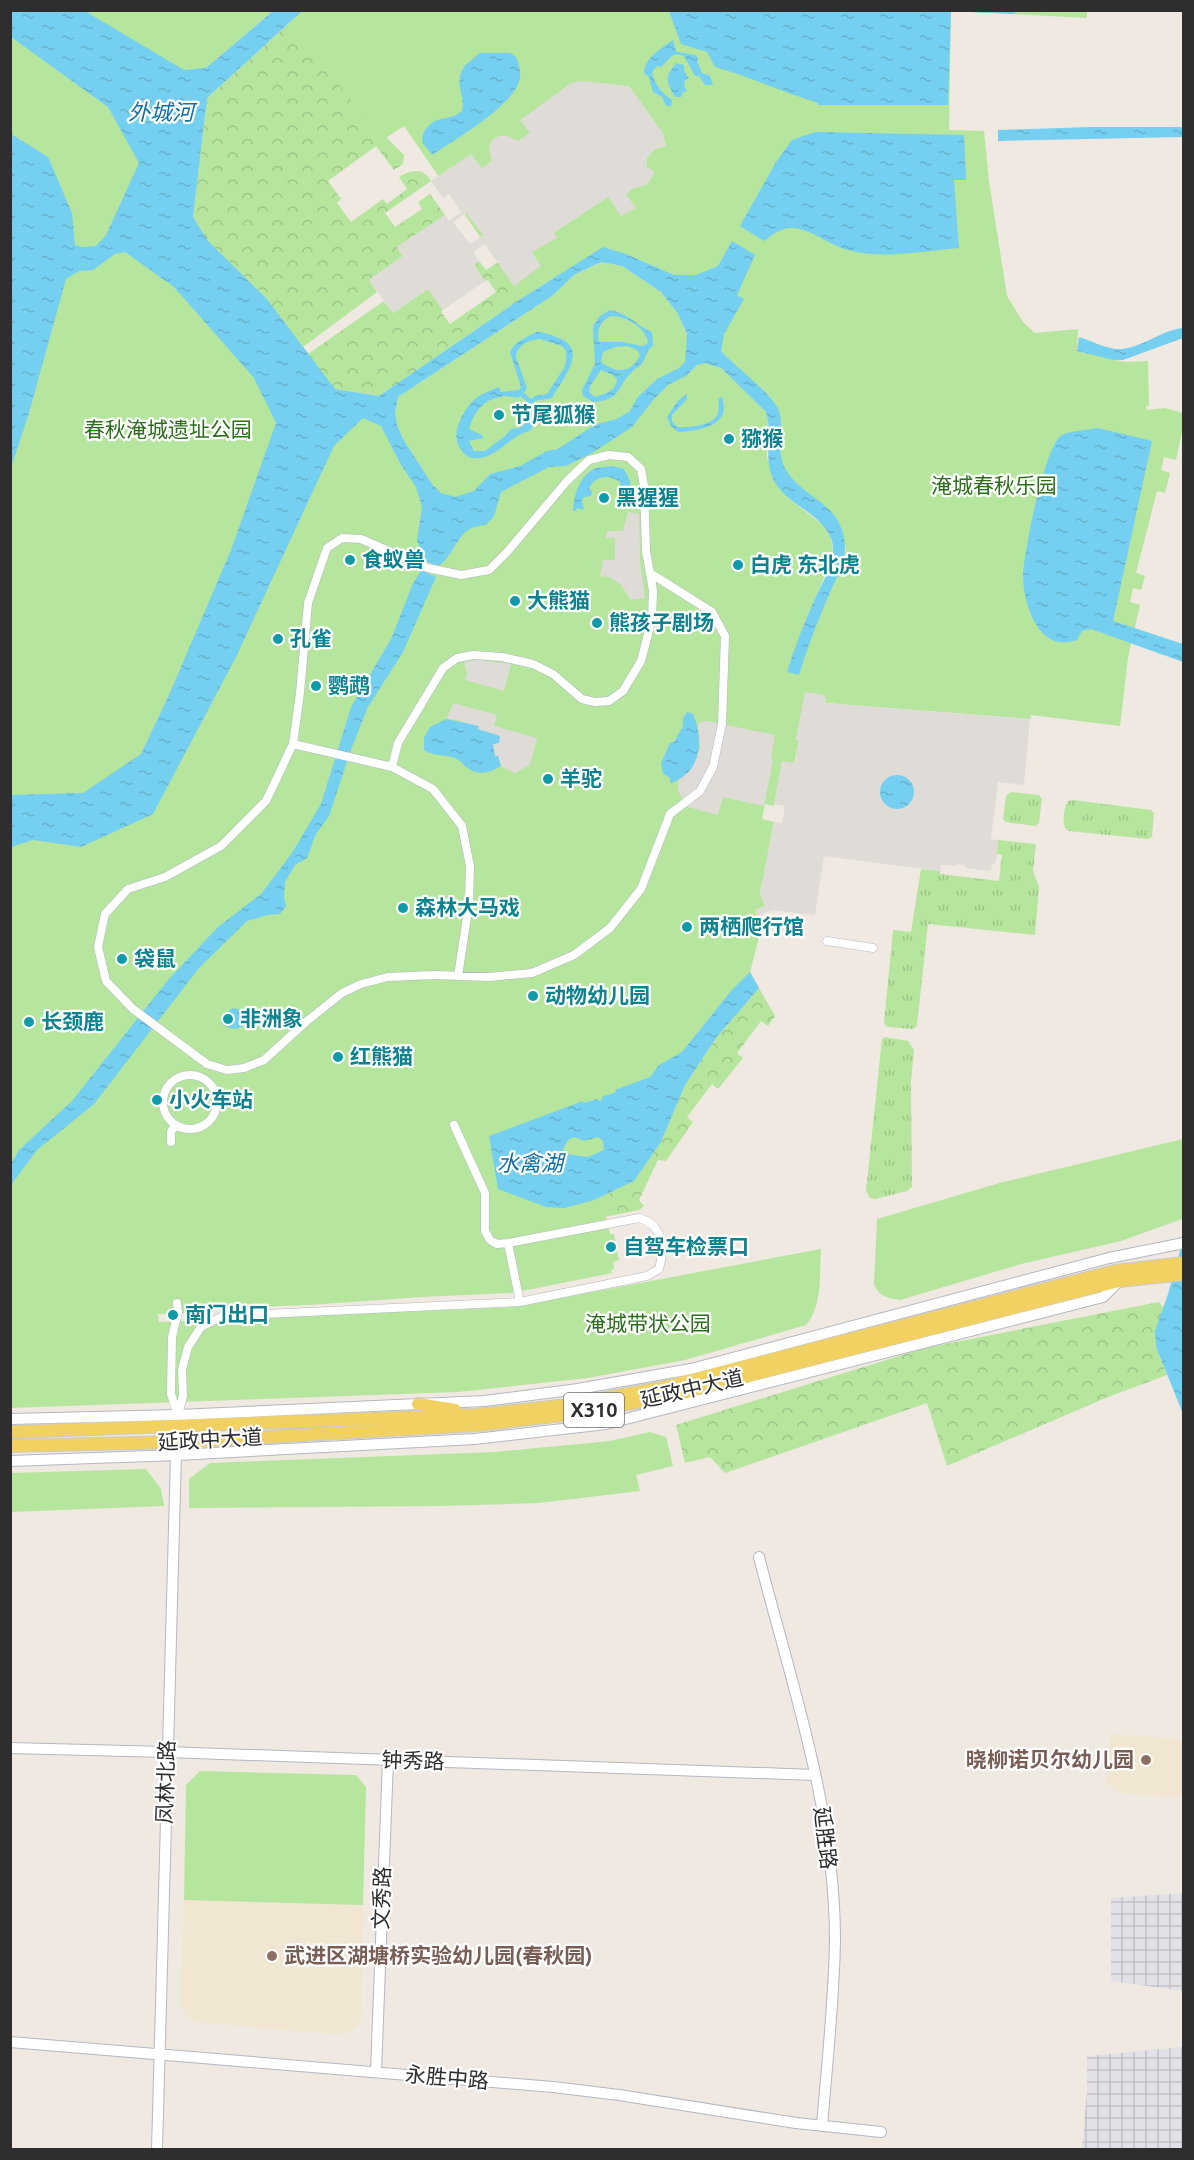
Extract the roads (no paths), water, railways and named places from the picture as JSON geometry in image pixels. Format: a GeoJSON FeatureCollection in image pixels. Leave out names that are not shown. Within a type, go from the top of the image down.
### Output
{"type":"FeatureCollection","features":[{"type":"Feature","properties":{"kind":"main road","name":"延政中大道"},"geometry":{"type":"LineString","coordinates":[[1164,1271],[1184,1263]]}},
{"type":"Feature","properties":{"kind":"main road","name":"延政中大道"},"geometry":{"type":"LineString","coordinates":[[10,1432],[177,1421],[480,1414],[568,1405],[661,1388],[1117,1276],[1164,1271],[1184,1274]]}},
{"type":"Feature","properties":{"kind":"main road","name":"延政中大道"},"geometry":{"type":"LineString","coordinates":[[10,1446],[178,1442],[479,1425],[572,1414],[665,1397],[1117,1276]]}},
{"type":"Feature","properties":{"kind":"main road"},"geometry":{"type":"LineString","coordinates":[[418,1404],[480,1414]]}},
{"type":"Feature","properties":{"kind":"street"},"geometry":{"type":"LineString","coordinates":[[392,767],[398,743],[443,668],[457,658],[472,655],[502,657],[533,664],[553,674],[582,699],[595,702],[609,701],[623,691],[641,660],[652,619],[653,591],[646,552],[644,486],[641,469],[628,457],[609,455],[589,460],[567,481],[489,570],[461,575],[428,568],[361,539],[342,538],[327,548],[308,603],[293,744],[266,801],[221,846],[165,878],[128,889],[105,914],[98,946],[106,981],[133,1009],[207,1064],[227,1070],[244,1068],[264,1060],[342,993],[361,984],[388,976],[489,977],[532,973],[574,955],[610,928],[641,889],[670,814],[700,791],[713,767],[722,724],[725,636],[712,612],[650,573]]}},
{"type":"Feature","properties":{"kind":"street"},"geometry":{"type":"LineString","coordinates":[[293,744],[392,767],[433,789],[462,826],[470,866],[469,894],[458,976]]}},
{"type":"Feature","properties":{"kind":"street"},"geometry":{"type":"LineString","coordinates":[[827,941],[873,948]]}},
{"type":"Feature","properties":{"kind":"street"},"geometry":{"type":"LineString","coordinates":[[201,1077],[207,1064]]}},
{"type":"Feature","properties":{"kind":"street"},"geometry":{"type":"LineString","coordinates":[[188,1075],[201,1077],[212,1085],[216,1093],[216,1111],[212,1119],[198,1128],[189,1130],[175,1125],[167,1116],[164,1108],[163,1099],[166,1090],[179,1077],[188,1075]]}},
{"type":"Feature","properties":{"kind":"street"},"geometry":{"type":"LineString","coordinates":[[171,1142],[171,1132],[175,1125]]}},
{"type":"Feature","properties":{"kind":"street"},"geometry":{"type":"LineString","coordinates":[[177,1421],[183,1396],[182,1370],[188,1347],[201,1327],[223,1316],[520,1302],[648,1276],[659,1269],[663,1256],[657,1229],[651,1221],[639,1218],[508,1243],[498,1244],[490,1240],[485,1231],[485,1192],[454,1125]]}},
{"type":"Feature","properties":{"kind":"street"},"geometry":{"type":"LineString","coordinates":[[508,1243],[520,1302]]}},
{"type":"Feature","properties":{"kind":"street"},"geometry":{"type":"LineString","coordinates":[[10,1419],[177,1421],[484,1401],[578,1389],[691,1369],[1109,1257],[1184,1243]]}},
{"type":"Feature","properties":{"kind":"street"},"geometry":{"type":"LineString","coordinates":[[10,1461],[177,1455],[475,1439],[606,1424],[1103,1297],[1117,1276]]}},
{"type":"Feature","properties":{"kind":"street"},"geometry":{"type":"LineString","coordinates":[[177,1303],[178,1312],[172,1337],[171,1394],[177,1421]]}},
{"type":"Feature","properties":{"kind":"street","name":"凤林北路"},"geometry":{"type":"LineString","coordinates":[[157,2150],[177,1421]]}},
{"type":"Feature","properties":{"kind":"street","name":"延胜路"},"geometry":{"type":"LineString","coordinates":[[759,1557],[820,1796],[831,1878],[835,1939],[822,2126]]}},
{"type":"Feature","properties":{"kind":"street","name":"钟秀路"},"geometry":{"type":"LineString","coordinates":[[10,1748],[815,1775]]}},
{"type":"Feature","properties":{"kind":"street","name":"文秀路"},"geometry":{"type":"LineString","coordinates":[[376,2071],[388,1760]]}},
{"type":"Feature","properties":{"kind":"street","name":"永胜中路"},"geometry":{"type":"LineString","coordinates":[[10,2042],[552,2087],[822,2126],[881,2132]]}},
{"type":"Feature","properties":{"kind":"water","name":"外城河"},"geometry":{"type":"Polygon","coordinates":[[[11,10],[85,11],[184,70],[206,68],[273,11],[302,11],[207,98],[193,217],[208,241],[266,298],[335,389],[379,396],[522,298],[603,247],[626,254],[674,275],[696,275],[718,266],[732,241],[755,255],[737,295],[744,299],[724,334],[721,351],[763,390],[777,407],[781,421],[780,449],[785,468],[796,483],[832,512],[837,519],[845,542],[841,568],[816,626],[799,675],[787,672],[802,629],[830,565],[833,552],[832,542],[819,521],[781,491],[776,484],[769,466],[769,430],[766,412],[721,368],[705,363],[697,365],[686,376],[668,385],[632,427],[592,453],[566,466],[549,467],[501,492],[494,516],[486,525],[476,526],[463,534],[446,560],[439,566],[424,561],[425,552],[417,540],[422,507],[416,487],[401,465],[381,426],[363,418],[334,446],[236,657],[153,814],[81,847],[33,840],[11,847],[11,795],[83,793],[141,754],[169,695],[231,550],[276,423],[254,378],[174,287],[125,252],[115,254],[93,270],[79,271],[66,279],[29,413],[11,468],[11,134],[48,157],[72,213],[75,245],[82,247],[96,246],[106,235],[139,163],[108,107],[11,37],[11,10]],[[601,262],[574,275],[552,296],[398,397],[395,413],[403,439],[432,484],[441,493],[455,497],[474,491],[490,474],[520,466],[547,451],[558,449],[594,425],[617,419],[630,411],[637,398],[657,379],[679,368],[685,362],[687,334],[678,314],[661,292],[622,266],[601,262]]]}},
{"type":"Feature","properties":{"kind":"water"},"geometry":{"type":"Polygon","coordinates":[[[669,10],[1016,11],[1014,14],[951,11],[948,105],[818,105],[818,103],[715,67],[707,52],[681,44],[669,10]]]}},
{"type":"Feature","properties":{"kind":"water"},"geometry":{"type":"Polygon","coordinates":[[[673,40],[676,51],[697,56],[702,73],[710,76],[713,85],[705,85],[699,76],[695,76],[684,56],[677,54],[672,56],[652,72],[659,88],[672,100],[671,106],[666,106],[662,97],[653,92],[649,77],[644,73],[650,58],[673,40]]]}},
{"type":"Feature","properties":{"kind":"water"},"geometry":{"type":"Polygon","coordinates":[[[480,53],[510,53],[516,57],[520,70],[518,84],[504,104],[467,133],[432,155],[423,143],[424,132],[435,121],[454,116],[462,111],[461,74],[466,65],[480,53]]]}},
{"type":"Feature","properties":{"kind":"water"},"geometry":{"type":"Polygon","coordinates":[[[676,63],[684,65],[684,71],[689,78],[685,80],[684,86],[687,91],[683,92],[681,97],[675,97],[668,80],[676,63]]]}},
{"type":"Feature","properties":{"kind":"water"},"geometry":{"type":"Polygon","coordinates":[[[1183,127],[1183,137],[998,141],[998,130],[1183,127]]]}},
{"type":"Feature","properties":{"kind":"water"},"geometry":{"type":"Polygon","coordinates":[[[815,132],[964,135],[966,180],[954,180],[959,248],[904,254],[861,253],[834,245],[800,229],[781,230],[764,241],[740,226],[776,162],[792,140],[815,132]]]}},
{"type":"Feature","properties":{"kind":"water"},"geometry":{"type":"Polygon","coordinates":[[[610,310],[628,317],[652,332],[653,346],[642,363],[614,395],[603,401],[593,402],[583,396],[582,390],[595,364],[593,326],[600,316],[610,310]],[[611,316],[600,326],[599,342],[623,342],[642,346],[647,344],[646,337],[639,327],[629,320],[611,316]],[[628,346],[615,347],[603,352],[601,362],[617,370],[632,366],[640,355],[637,350],[628,346]],[[601,370],[590,386],[589,392],[595,397],[612,389],[617,379],[601,370]]]}},
{"type":"Feature","properties":{"kind":"water"},"geometry":{"type":"Polygon","coordinates":[[[1183,328],[1183,338],[1123,360],[1077,351],[1079,337],[1110,348],[1124,349],[1166,332],[1183,328]]]}},
{"type":"Feature","properties":{"kind":"water"},"geometry":{"type":"Polygon","coordinates":[[[536,332],[545,333],[568,343],[573,357],[567,374],[552,398],[534,401],[533,426],[530,431],[515,437],[488,456],[469,457],[461,450],[457,438],[458,425],[464,413],[477,397],[484,393],[499,387],[501,392],[519,390],[521,387],[510,352],[518,343],[536,332]],[[540,339],[524,344],[516,357],[527,388],[524,393],[531,399],[547,394],[566,361],[566,351],[562,346],[540,339]],[[506,396],[487,402],[474,416],[469,429],[482,435],[483,438],[469,441],[474,451],[485,451],[511,429],[520,428],[526,422],[527,402],[520,396],[518,398],[506,396]]]}},
{"type":"Feature","properties":{"kind":"water"},"geometry":{"type":"Polygon","coordinates":[[[686,394],[687,399],[672,415],[672,421],[677,427],[698,426],[713,420],[718,412],[719,398],[722,397],[724,407],[718,421],[704,428],[678,432],[671,426],[667,417],[677,402],[686,394]]]}},
{"type":"Feature","properties":{"kind":"water"},"geometry":{"type":"Polygon","coordinates":[[[1098,428],[1152,441],[1113,621],[1183,644],[1183,662],[1091,629],[1082,631],[1077,640],[1064,642],[1053,640],[1043,633],[1030,612],[1024,587],[1024,563],[1036,501],[1048,458],[1055,443],[1062,435],[1098,428]]]}},
{"type":"Feature","properties":{"kind":"water"},"geometry":{"type":"Polygon","coordinates":[[[612,466],[624,469],[629,479],[632,493],[629,509],[621,507],[620,482],[603,477],[595,480],[589,488],[592,492],[591,496],[584,497],[582,500],[584,510],[577,508],[573,511],[576,492],[585,476],[596,468],[612,466]]]}},
{"type":"Feature","properties":{"kind":"water"},"geometry":{"type":"Polygon","coordinates":[[[421,570],[436,577],[403,652],[368,707],[329,816],[316,834],[307,858],[295,865],[285,882],[286,906],[280,914],[247,921],[199,968],[94,1104],[37,1150],[11,1185],[11,1164],[19,1150],[72,1101],[168,980],[218,927],[261,894],[292,853],[321,804],[351,707],[391,639],[412,586],[421,570]]]}},
{"type":"Feature","properties":{"kind":"water"},"geometry":{"type":"Polygon","coordinates":[[[687,712],[693,714],[699,734],[698,754],[689,771],[671,783],[669,777],[663,774],[661,763],[670,743],[674,742],[683,726],[683,718],[687,712]]]}},
{"type":"Feature","properties":{"kind":"water"},"geometry":{"type":"Polygon","coordinates":[[[447,719],[479,726],[478,729],[500,736],[499,743],[493,744],[495,756],[498,756],[501,766],[492,771],[478,773],[457,759],[424,750],[424,738],[430,727],[447,719]]]}},
{"type":"Feature","properties":{"kind":"water"},"geometry":{"type":"Polygon","coordinates":[[[897,775],[909,780],[914,792],[909,804],[897,809],[885,804],[880,792],[885,780],[897,775]]]}},
{"type":"Feature","properties":{"kind":"water","name":"水禽湖"},"geometry":{"type":"Polygon","coordinates":[[[750,972],[759,988],[716,1038],[685,1085],[661,1142],[634,1181],[594,1200],[565,1208],[546,1207],[498,1189],[489,1136],[583,1101],[584,1103],[597,1099],[602,1100],[602,1097],[616,1092],[615,1090],[650,1077],[659,1065],[682,1052],[731,991],[750,972]],[[574,1137],[568,1140],[563,1149],[566,1154],[588,1157],[604,1150],[603,1141],[598,1137],[584,1141],[574,1137]]]}},
{"type":"Feature","properties":{"kind":"water"},"geometry":{"type":"Polygon","coordinates":[[[233,1008],[243,1010],[249,1017],[244,1025],[237,1029],[229,1028],[221,1023],[223,1015],[233,1008]]]}},
{"type":"Feature","properties":{"kind":"water"},"geometry":{"type":"Polygon","coordinates":[[[1183,1240],[1183,1414],[1156,1347],[1155,1331],[1183,1240]]]}},
{"type":"Feature","properties":{"kind":"place","name":"节尾狐猴"},"geometry":{"type":"Point","coordinates":[499,415]}},
{"type":"Feature","properties":{"kind":"place","name":"猕猴"},"geometry":{"type":"Point","coordinates":[729,439]}},
{"type":"Feature","properties":{"kind":"place","name":"黑猩猩"},"geometry":{"type":"Point","coordinates":[604,498]}},
{"type":"Feature","properties":{"kind":"place","name":"食蚁兽"},"geometry":{"type":"Point","coordinates":[350,560]}},
{"type":"Feature","properties":{"kind":"place","name":"白虎 东北虎"},"geometry":{"type":"Point","coordinates":[738,565]}},
{"type":"Feature","properties":{"kind":"place","name":"大熊猫"},"geometry":{"type":"Point","coordinates":[515,601]}},
{"type":"Feature","properties":{"kind":"place","name":"熊孩子剧场"},"geometry":{"type":"Point","coordinates":[597,623]}},
{"type":"Feature","properties":{"kind":"place","name":"孔雀"},"geometry":{"type":"Point","coordinates":[278,639]}},
{"type":"Feature","properties":{"kind":"place","name":"鹦鹉"},"geometry":{"type":"Point","coordinates":[316,686]}},
{"type":"Feature","properties":{"kind":"place","name":"羊驼"},"geometry":{"type":"Point","coordinates":[548,779]}},
{"type":"Feature","properties":{"kind":"place","name":"森林大马戏"},"geometry":{"type":"Point","coordinates":[403,908]}},
{"type":"Feature","properties":{"kind":"place","name":"两栖爬行馆"},"geometry":{"type":"Point","coordinates":[687,927]}},
{"type":"Feature","properties":{"kind":"place","name":"袋鼠"},"geometry":{"type":"Point","coordinates":[122,959]}},
{"type":"Feature","properties":{"kind":"place","name":"动物幼儿园"},"geometry":{"type":"Point","coordinates":[533,996]}},
{"type":"Feature","properties":{"kind":"place","name":"非洲象"},"geometry":{"type":"Point","coordinates":[228,1019]}},
{"type":"Feature","properties":{"kind":"place","name":"长颈鹿"},"geometry":{"type":"Point","coordinates":[29,1022]}},
{"type":"Feature","properties":{"kind":"place","name":"红熊猫"},"geometry":{"type":"Point","coordinates":[338,1057]}},
{"type":"Feature","properties":{"kind":"place","name":"小火车站"},"geometry":{"type":"Point","coordinates":[157,1100]}},
{"type":"Feature","properties":{"kind":"place","name":"自驾车检票口"},"geometry":{"type":"Point","coordinates":[611,1247]}},
{"type":"Feature","properties":{"kind":"place","name":"南门出口"},"geometry":{"type":"Point","coordinates":[173,1315]}},
{"type":"Feature","properties":{"kind":"place","name":"晓柳诺贝尔幼儿园"},"geometry":{"type":"Point","coordinates":[1146,1760]}},
{"type":"Feature","properties":{"kind":"place","name":"武进区湖塘桥实验幼儿园(春秋园)"},"geometry":{"type":"Point","coordinates":[272,1956]}},
{"type":"Feature","properties":{"kind":"park label","name":"春秋淹城遗址公园"},"geometry":{"type":"Point","coordinates":[168,430]}},
{"type":"Feature","properties":{"kind":"park label","name":"淹城春秋乐园"},"geometry":{"type":"Point","coordinates":[994,486]}},
{"type":"Feature","properties":{"kind":"park label","name":"淹城带状公园"},"geometry":{"type":"Point","coordinates":[648,1324]}}]}
